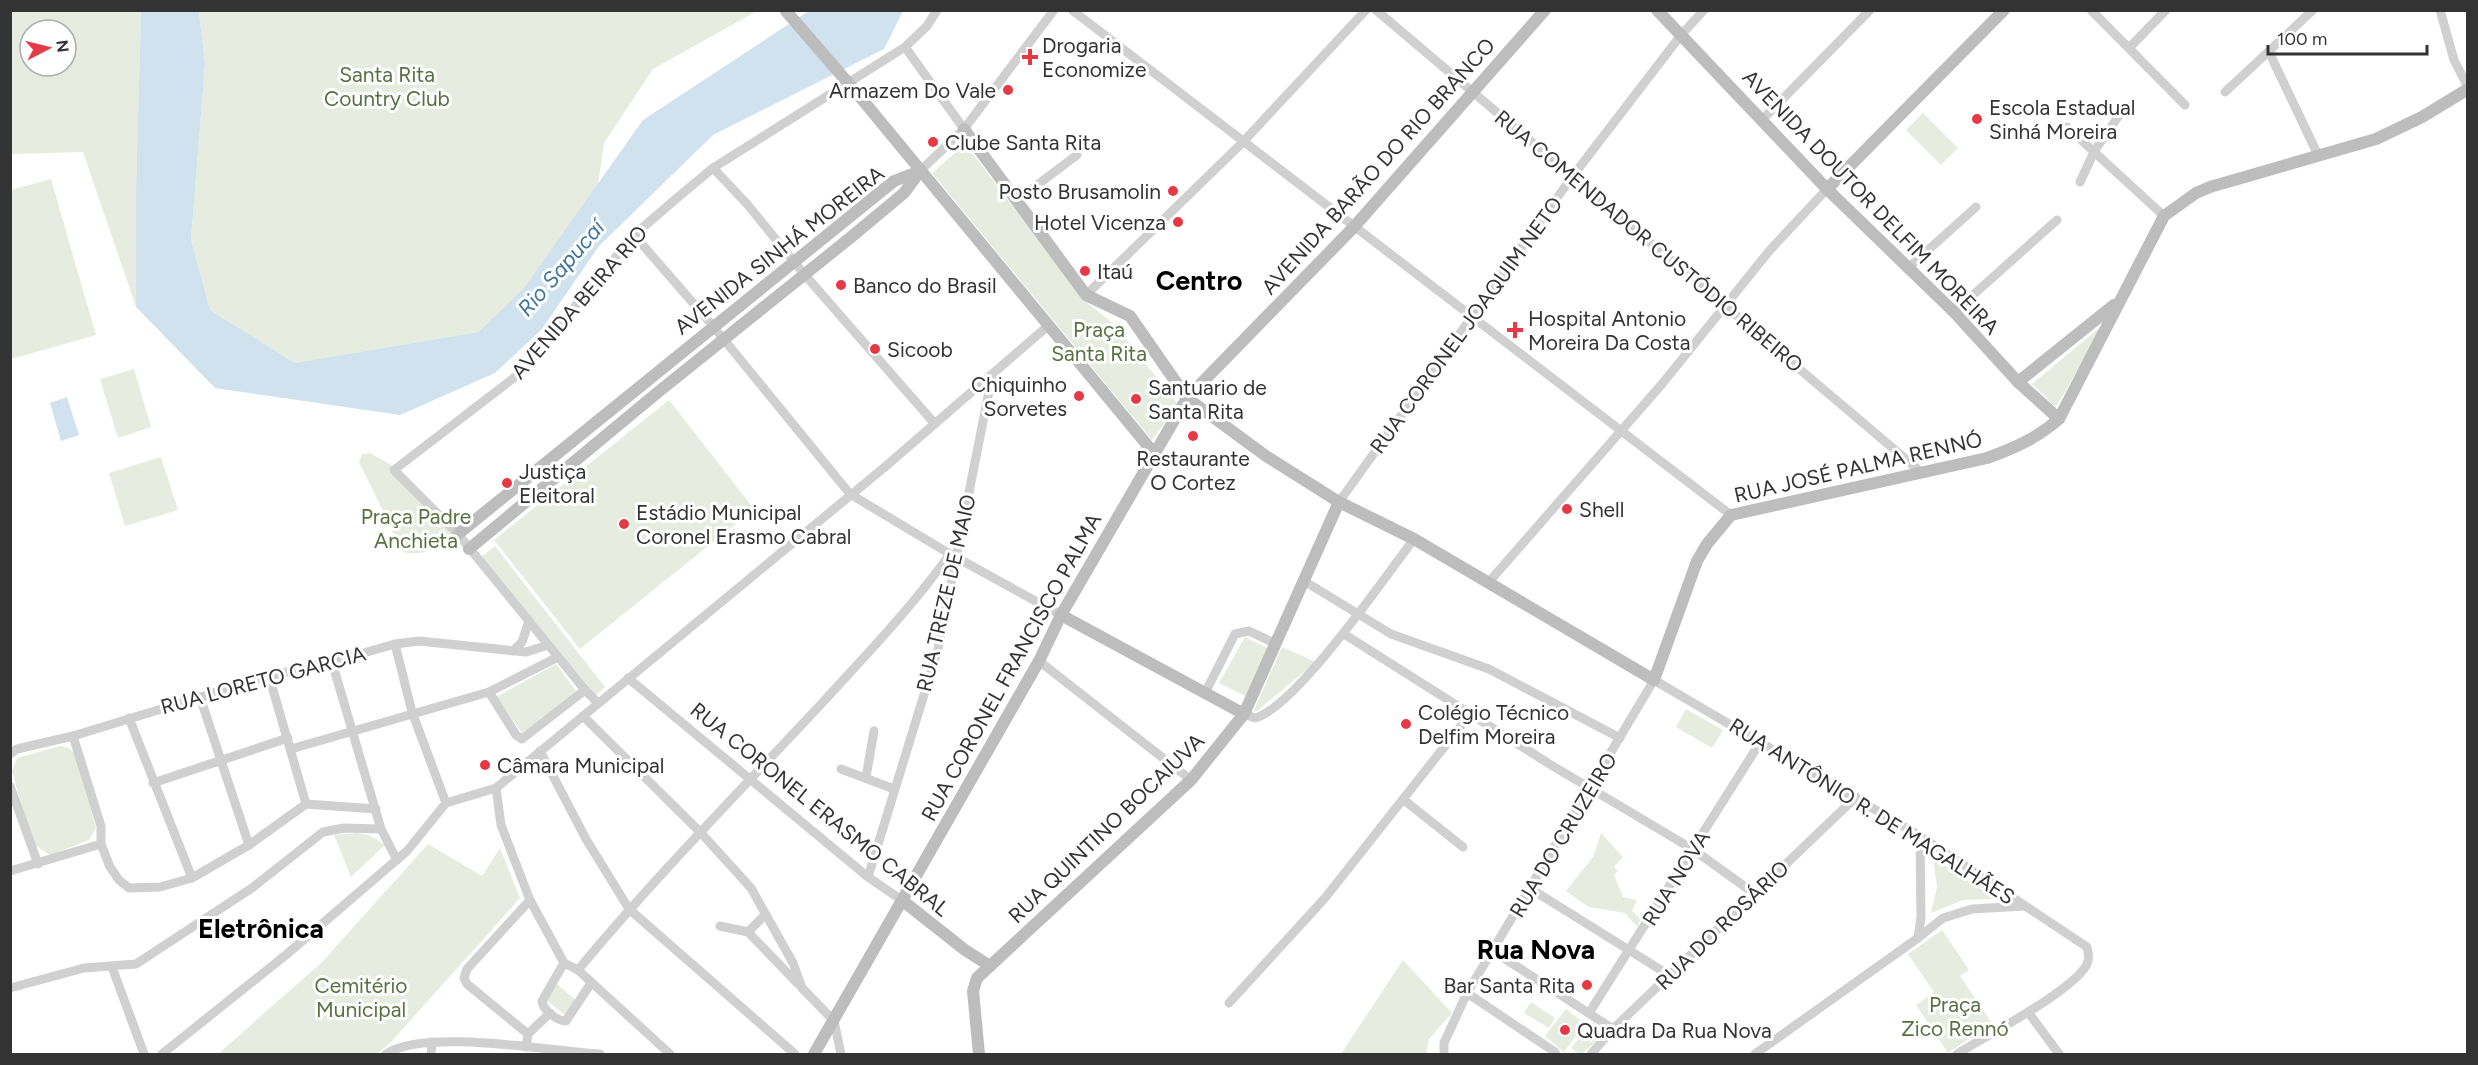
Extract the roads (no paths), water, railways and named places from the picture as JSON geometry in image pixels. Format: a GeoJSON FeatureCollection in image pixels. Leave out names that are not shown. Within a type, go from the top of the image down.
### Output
{"type":"FeatureCollection","features":[{"type":"Feature","properties":{"kind":"main road","name":"AVENIDA BARÃO DO RIO BRANCO"},"geometry":{"type":"LineString","coordinates":[[1187,398],[1353,228],[1545,10]]}},
{"type":"Feature","properties":{"kind":"main road","name":"AVENIDA DOUTOR DELFIM MOREIRA"},"geometry":{"type":"LineString","coordinates":[[1657,10],[1827,189],[1907,269],[1954,312],[2018,382],[2059,419]]}},
{"type":"Feature","properties":{"kind":"main road"},"geometry":{"type":"LineString","coordinates":[[1827,189],[2004,10]]}},
{"type":"Feature","properties":{"kind":"main road"},"geometry":{"type":"LineString","coordinates":[[786,11],[856,92],[1154,452],[1187,398]]}},
{"type":"Feature","properties":{"kind":"main road"},"geometry":{"type":"LineString","coordinates":[[2059,419],[2164,216],[2203,190],[2376,139],[2422,117],[2468,88]]}},
{"type":"Feature","properties":{"kind":"main road"},"geometry":{"type":"LineString","coordinates":[[964,129],[1086,294],[1130,316],[1187,398],[1266,456],[1339,501],[1414,539],[1654,680]]}},
{"type":"Feature","properties":{"kind":"main road","name":"AVENIDA SINHÁ MOREIRA"},"geometry":{"type":"LineString","coordinates":[[458,534],[894,181],[921,170]]}},
{"type":"Feature","properties":{"kind":"main road","name":"AVENIDA SINHÁ MOREIRA"},"geometry":{"type":"LineString","coordinates":[[469,549],[904,193],[921,170]]}},
{"type":"Feature","properties":{"kind":"main road"},"geometry":{"type":"LineString","coordinates":[[2018,382],[2118,303]]}},
{"type":"Feature","properties":{"kind":"main road","name":"RUA JOSÉ PALMA RENNÓ"},"geometry":{"type":"LineString","coordinates":[[1654,680],[1697,561],[1707,544],[1731,515],[1987,458],[2022,445],[2043,433],[2059,419]]}},
{"type":"Feature","properties":{"kind":"main road","name":"RUA CORONEL FRANCISCO PALMA"},"geometry":{"type":"LineString","coordinates":[[814,1054],[1040,661],[1061,615],[1154,452]]}},
{"type":"Feature","properties":{"kind":"main road","name":"RUA QUINTINO BOCAIUVA"},"geometry":{"type":"LineString","coordinates":[[979,1054],[974,985],[976,978],[1191,780],[1244,714],[1339,501]]}},
{"type":"Feature","properties":{"kind":"main road"},"geometry":{"type":"LineString","coordinates":[[1061,615],[1244,714]]}},
{"type":"Feature","properties":{"kind":"main road","name":"RUA CORONEL ERASMO CABRAL"},"geometry":{"type":"LineString","coordinates":[[903,902],[990,966]]}},
{"type":"Feature","properties":{"kind":"street","name":"AVENIDA BEIRA RIO"},"geometry":{"type":"LineString","coordinates":[[458,534],[394,470],[519,374],[634,235],[713,168],[905,47],[927,26],[937,10]]}},
{"type":"Feature","properties":{"kind":"street"},"geometry":{"type":"LineString","coordinates":[[921,170],[964,129],[1054,10]]}},
{"type":"Feature","properties":{"kind":"street"},"geometry":{"type":"LineString","coordinates":[[1072,10],[1242,143],[1731,515]]}},
{"type":"Feature","properties":{"kind":"street"},"geometry":{"type":"LineString","coordinates":[[1086,294],[1242,143],[1366,10]]}},
{"type":"Feature","properties":{"kind":"street","name":"RUA COMENDADOR CUSTÓDIO RIBEIRO"},"geometry":{"type":"LineString","coordinates":[[1376,10],[1921,472]]}},
{"type":"Feature","properties":{"kind":"street","name":"RUA CORONEL JOAQUIM NETO"},"geometry":{"type":"LineString","coordinates":[[1339,501],[1572,177],[1681,35],[1704,10]]}},
{"type":"Feature","properties":{"kind":"street"},"geometry":{"type":"LineString","coordinates":[[1762,120],[1870,10]]}},
{"type":"Feature","properties":{"kind":"street"},"geometry":{"type":"LineString","coordinates":[[2091,10],[2185,105]]}},
{"type":"Feature","properties":{"kind":"street"},"geometry":{"type":"LineString","coordinates":[[2129,48],[2166,10]]}},
{"type":"Feature","properties":{"kind":"street"},"geometry":{"type":"LineString","coordinates":[[2440,10],[2454,60],[2468,88]]}},
{"type":"Feature","properties":{"kind":"street"},"geometry":{"type":"LineString","coordinates":[[2225,92],[2269,52],[2305,13]]}},
{"type":"Feature","properties":{"kind":"street"},"geometry":{"type":"LineString","coordinates":[[905,47],[964,129]]}},
{"type":"Feature","properties":{"kind":"street"},"geometry":{"type":"LineString","coordinates":[[2269,52],[2318,155]]}},
{"type":"Feature","properties":{"kind":"street"},"geometry":{"type":"LineString","coordinates":[[2080,182],[2095,150],[2125,107]]}},
{"type":"Feature","properties":{"kind":"street"},"geometry":{"type":"LineString","coordinates":[[2067,127],[2095,150],[2164,216]]}},
{"type":"Feature","properties":{"kind":"street"},"geometry":{"type":"LineString","coordinates":[[1016,201],[1077,155]]}},
{"type":"Feature","properties":{"kind":"street"},"geometry":{"type":"LineString","coordinates":[[713,168],[747,204],[804,274],[936,424]]}},
{"type":"Feature","properties":{"kind":"street"},"geometry":{"type":"LineString","coordinates":[[1488,583],[1770,250],[1827,189]]}},
{"type":"Feature","properties":{"kind":"street"},"geometry":{"type":"LineString","coordinates":[[1907,269],[1976,207]]}},
{"type":"Feature","properties":{"kind":"street"},"geometry":{"type":"LineString","coordinates":[[1954,312],[2056,220]]}},
{"type":"Feature","properties":{"kind":"street"},"geometry":{"type":"LineString","coordinates":[[634,235],[724,339],[850,494],[954,556],[1061,615]]}},
{"type":"Feature","properties":{"kind":"street"},"geometry":{"type":"LineString","coordinates":[[162,1054],[287,954],[397,860],[446,803],[496,788],[936,424],[1049,325]]}},
{"type":"Feature","properties":{"kind":"street","name":"RUA TREZE DE MAIO"},"geometry":{"type":"LineString","coordinates":[[868,877],[938,649],[954,556],[992,376]]}},
{"type":"Feature","properties":{"kind":"street"},"geometry":{"type":"LineString","coordinates":[[646,380],[657,393]]}},
{"type":"Feature","properties":{"kind":"street"},"geometry":{"type":"LineString","coordinates":[[458,534],[598,703]]}},
{"type":"Feature","properties":{"kind":"street"},"geometry":{"type":"LineString","coordinates":[[1244,714],[1255,718],[1275,709],[1344,634],[1414,539]]}},
{"type":"Feature","properties":{"kind":"street"},"geometry":{"type":"LineString","coordinates":[[578,970],[629,909],[702,834],[954,556]]}},
{"type":"Feature","properties":{"kind":"street"},"geometry":{"type":"LineString","coordinates":[[1304,581],[1391,634],[1489,669],[1620,738]]}},
{"type":"Feature","properties":{"kind":"street"},"geometry":{"type":"LineString","coordinates":[[513,651],[522,642],[529,621]]}},
{"type":"Feature","properties":{"kind":"street"},"geometry":{"type":"LineString","coordinates":[[1205,693],[1235,634],[1249,631],[1276,644]]}},
{"type":"Feature","properties":{"kind":"street"},"geometry":{"type":"LineString","coordinates":[[1344,634],[1694,850],[1755,894]]}},
{"type":"Feature","properties":{"kind":"street","name":"RUA LORETO GARCIA"},"geometry":{"type":"LineString","coordinates":[[13,750],[73,736],[269,676],[332,662],[396,644],[419,641],[526,652],[548,645]]}},
{"type":"Feature","properties":{"kind":"street"},"geometry":{"type":"LineString","coordinates":[[396,644],[412,712],[446,803]]}},
{"type":"Feature","properties":{"kind":"street"},"geometry":{"type":"LineString","coordinates":[[291,749],[412,712],[489,693],[558,657]]}},
{"type":"Feature","properties":{"kind":"street"},"geometry":{"type":"LineString","coordinates":[[1040,661],[1191,780]]}},
{"type":"Feature","properties":{"kind":"street"},"geometry":{"type":"LineString","coordinates":[[332,662],[381,829],[397,860]]}},
{"type":"Feature","properties":{"kind":"street"},"geometry":{"type":"LineString","coordinates":[[269,676],[306,804]]}},
{"type":"Feature","properties":{"kind":"street","name":"RUA CORONEL ERASMO CABRAL"},"geometry":{"type":"LineString","coordinates":[[628,678],[868,877],[903,902]]}},
{"type":"Feature","properties":{"kind":"street","name":"RUA DO CRUZEIRO"},"geometry":{"type":"LineString","coordinates":[[1444,1054],[1444,1043],[1467,993],[1592,788],[1654,680]]}},
{"type":"Feature","properties":{"kind":"street","name":"RUA ANTÔNIO R. DE MAGALHÃES"},"geometry":{"type":"LineString","coordinates":[[1654,680],[1856,797],[2087,947],[2088,962],[2077,978],[2028,1012]]}},
{"type":"Feature","properties":{"kind":"street"},"geometry":{"type":"LineString","coordinates":[[489,693],[516,735],[522,740],[585,690]]}},
{"type":"Feature","properties":{"kind":"street"},"geometry":{"type":"LineString","coordinates":[[200,697],[249,845]]}},
{"type":"Feature","properties":{"kind":"street"},"geometry":{"type":"LineString","coordinates":[[1229,1003],[1325,898],[1471,713]]}},
{"type":"Feature","properties":{"kind":"street"},"geometry":{"type":"LineString","coordinates":[[583,716],[702,834],[751,888],[793,963],[802,988]]}},
{"type":"Feature","properties":{"kind":"street"},"geometry":{"type":"LineString","coordinates":[[129,718],[192,878]]}},
{"type":"Feature","properties":{"kind":"street"},"geometry":{"type":"LineString","coordinates":[[866,777],[874,731]]}},
{"type":"Feature","properties":{"kind":"street"},"geometry":{"type":"LineString","coordinates":[[73,736],[101,826],[101,844],[110,867],[119,880],[129,888],[160,887],[192,878],[249,845],[306,804],[375,809]]}},
{"type":"Feature","properties":{"kind":"street"},"geometry":{"type":"LineString","coordinates":[[153,783],[288,738]]}},
{"type":"Feature","properties":{"kind":"street","name":"RUA NOVA"},"geometry":{"type":"LineString","coordinates":[[1589,1013],[1761,741]]}},
{"type":"Feature","properties":{"kind":"street"},"geometry":{"type":"LineString","coordinates":[[540,751],[586,839],[629,909],[795,1054]]}},
{"type":"Feature","properties":{"kind":"street"},"geometry":{"type":"LineString","coordinates":[[841,770],[866,777],[894,789]]}},
{"type":"Feature","properties":{"kind":"street"},"geometry":{"type":"LineString","coordinates":[[10,786],[38,864]]}},
{"type":"Feature","properties":{"kind":"street"},"geometry":{"type":"LineString","coordinates":[[496,788],[501,825],[530,900],[564,963],[578,970],[670,1054]]}},
{"type":"Feature","properties":{"kind":"street","name":"RUA DO ROSÁRIO"},"geometry":{"type":"LineString","coordinates":[[1591,1054],[1613,1029],[1856,797]]}},
{"type":"Feature","properties":{"kind":"street"},"geometry":{"type":"LineString","coordinates":[[1404,800],[1463,847]]}},
{"type":"Feature","properties":{"kind":"street"},"geometry":{"type":"LineString","coordinates":[[10,988],[84,968],[136,964],[152,956],[252,888],[323,832],[344,828],[381,829]]}},
{"type":"Feature","properties":{"kind":"street"},"geometry":{"type":"LineString","coordinates":[[1918,938],[1921,917],[1920,837]]}},
{"type":"Feature","properties":{"kind":"street"},"geometry":{"type":"LineString","coordinates":[[10,871],[101,844]]}},
{"type":"Feature","properties":{"kind":"street"},"geometry":{"type":"LineString","coordinates":[[1531,889],[1670,975]]}},
{"type":"Feature","properties":{"kind":"street"},"geometry":{"type":"LineString","coordinates":[[528,1034],[467,984],[464,978],[467,969],[530,900]]}},
{"type":"Feature","properties":{"kind":"street"},"geometry":{"type":"LineString","coordinates":[[1755,1054],[1943,918],[1972,909],[2024,906]]}},
{"type":"Feature","properties":{"kind":"street"},"geometry":{"type":"LineString","coordinates":[[748,932],[765,915]]}},
{"type":"Feature","properties":{"kind":"street"},"geometry":{"type":"LineString","coordinates":[[720,926],[748,932],[834,1021],[840,1054]]}},
{"type":"Feature","properties":{"kind":"street"},"geometry":{"type":"LineString","coordinates":[[1493,951],[1613,1029]]}},
{"type":"Feature","properties":{"kind":"street"},"geometry":{"type":"LineString","coordinates":[[564,963],[542,1001],[543,1007],[550,1013],[566,1022],[591,983]]}},
{"type":"Feature","properties":{"kind":"street"},"geometry":{"type":"LineString","coordinates":[[112,967],[144,1054]]}},
{"type":"Feature","properties":{"kind":"street"},"geometry":{"type":"LineString","coordinates":[[1467,993],[1556,1052],[1554,1054]]}},
{"type":"Feature","properties":{"kind":"street"},"geometry":{"type":"LineString","coordinates":[[1957,1054],[1987,1034],[2028,1012],[2059,1054]]}},
{"type":"Feature","properties":{"kind":"street"},"geometry":{"type":"LineString","coordinates":[[526,1047],[528,1034],[550,1013]]}},
{"type":"Feature","properties":{"kind":"street"},"geometry":{"type":"LineString","coordinates":[[431,1054],[432,1042]]}},
{"type":"Feature","properties":{"kind":"street"},"geometry":{"type":"LineString","coordinates":[[386,1054],[402,1047],[432,1042],[526,1047],[544,1052],[600,1054]]}},
{"type":"Feature","properties":{"kind":"water","name":"Rio Sapucaí"},"geometry":{"type":"Polygon","coordinates":[[[141,11],[199,11],[205,64],[191,240],[210,310],[295,363],[478,332],[524,288],[643,120],[809,11],[903,11],[884,49],[713,135],[599,246],[542,329],[495,373],[400,415],[215,388],[136,307],[136,190],[141,11]]]}},
{"type":"Feature","properties":{"kind":"water"},"geometry":{"type":"Polygon","coordinates":[[[67,397],[79,435],[61,441],[50,403],[67,397]]]}},
{"type":"Feature","properties":{"kind":"place","name":"Drogaria Economize"},"geometry":{"type":"Point","coordinates":[1030,57]}},
{"type":"Feature","properties":{"kind":"place","name":"Armazem Do Vale"},"geometry":{"type":"Point","coordinates":[1008,90]}},
{"type":"Feature","properties":{"kind":"place","name":"Escola Estadual Sinhá Moreira"},"geometry":{"type":"Point","coordinates":[1977,119]}},
{"type":"Feature","properties":{"kind":"place","name":"Clube Santa Rita"},"geometry":{"type":"Point","coordinates":[933,142]}},
{"type":"Feature","properties":{"kind":"place","name":"Posto Brusamolin"},"geometry":{"type":"Point","coordinates":[1173,191]}},
{"type":"Feature","properties":{"kind":"place","name":"Hotel Vicenza"},"geometry":{"type":"Point","coordinates":[1178,222]}},
{"type":"Feature","properties":{"kind":"place","name":"Itaú"},"geometry":{"type":"Point","coordinates":[1085,271]}},
{"type":"Feature","properties":{"kind":"place","name":"Banco do Brasil"},"geometry":{"type":"Point","coordinates":[841,285]}},
{"type":"Feature","properties":{"kind":"place","name":"Hospital Antonio Moreira Da Costa"},"geometry":{"type":"Point","coordinates":[1515,330]}},
{"type":"Feature","properties":{"kind":"place","name":"Sicoob"},"geometry":{"type":"Point","coordinates":[875,349]}},
{"type":"Feature","properties":{"kind":"place","name":"Chiquinho Sorvetes"},"geometry":{"type":"Point","coordinates":[1079,396]}},
{"type":"Feature","properties":{"kind":"place","name":"Santuario de Santa Rita"},"geometry":{"type":"Point","coordinates":[1136,399]}},
{"type":"Feature","properties":{"kind":"place","name":"Restaurante O Cortez"},"geometry":{"type":"Point","coordinates":[1193,436]}},
{"type":"Feature","properties":{"kind":"place","name":"Justiça Eleitoral"},"geometry":{"type":"Point","coordinates":[507,483]}},
{"type":"Feature","properties":{"kind":"place","name":"Shell"},"geometry":{"type":"Point","coordinates":[1567,509]}},
{"type":"Feature","properties":{"kind":"place","name":"Estádio Municipal Coronel Erasmo Cabral"},"geometry":{"type":"Point","coordinates":[624,524]}},
{"type":"Feature","properties":{"kind":"place","name":"Colégio Técnico Delfim Moreira"},"geometry":{"type":"Point","coordinates":[1406,724]}},
{"type":"Feature","properties":{"kind":"place","name":"Câmara Municipal"},"geometry":{"type":"Point","coordinates":[485,765]}},
{"type":"Feature","properties":{"kind":"place","name":"Bar Santa Rita"},"geometry":{"type":"Point","coordinates":[1587,985]}},
{"type":"Feature","properties":{"kind":"place","name":"Quadra Da Rua Nova"},"geometry":{"type":"Point","coordinates":[1565,1030]}},
{"type":"Feature","properties":{"kind":"district","name":"Centro"},"geometry":{"type":"Point","coordinates":[1199,280]}},
{"type":"Feature","properties":{"kind":"district","name":"Eletrônica"},"geometry":{"type":"Point","coordinates":[261,928]}},
{"type":"Feature","properties":{"kind":"district","name":"Rua Nova"},"geometry":{"type":"Point","coordinates":[1536,949]}},
{"type":"Feature","properties":{"kind":"park label","name":"Santa Rita Country Club"},"geometry":{"type":"Point","coordinates":[387,86]}},
{"type":"Feature","properties":{"kind":"park label","name":"Praça Santa Rita"},"geometry":{"type":"Point","coordinates":[1099,341]}},
{"type":"Feature","properties":{"kind":"park label","name":"Praça Padre Anchieta"},"geometry":{"type":"Point","coordinates":[416,528]}},
{"type":"Feature","properties":{"kind":"park label","name":"Cemitério Municipal"},"geometry":{"type":"Point","coordinates":[361,997]}},
{"type":"Feature","properties":{"kind":"park label","name":"Praça Zico Rennó"},"geometry":{"type":"Point","coordinates":[1955,1016]}}]}
